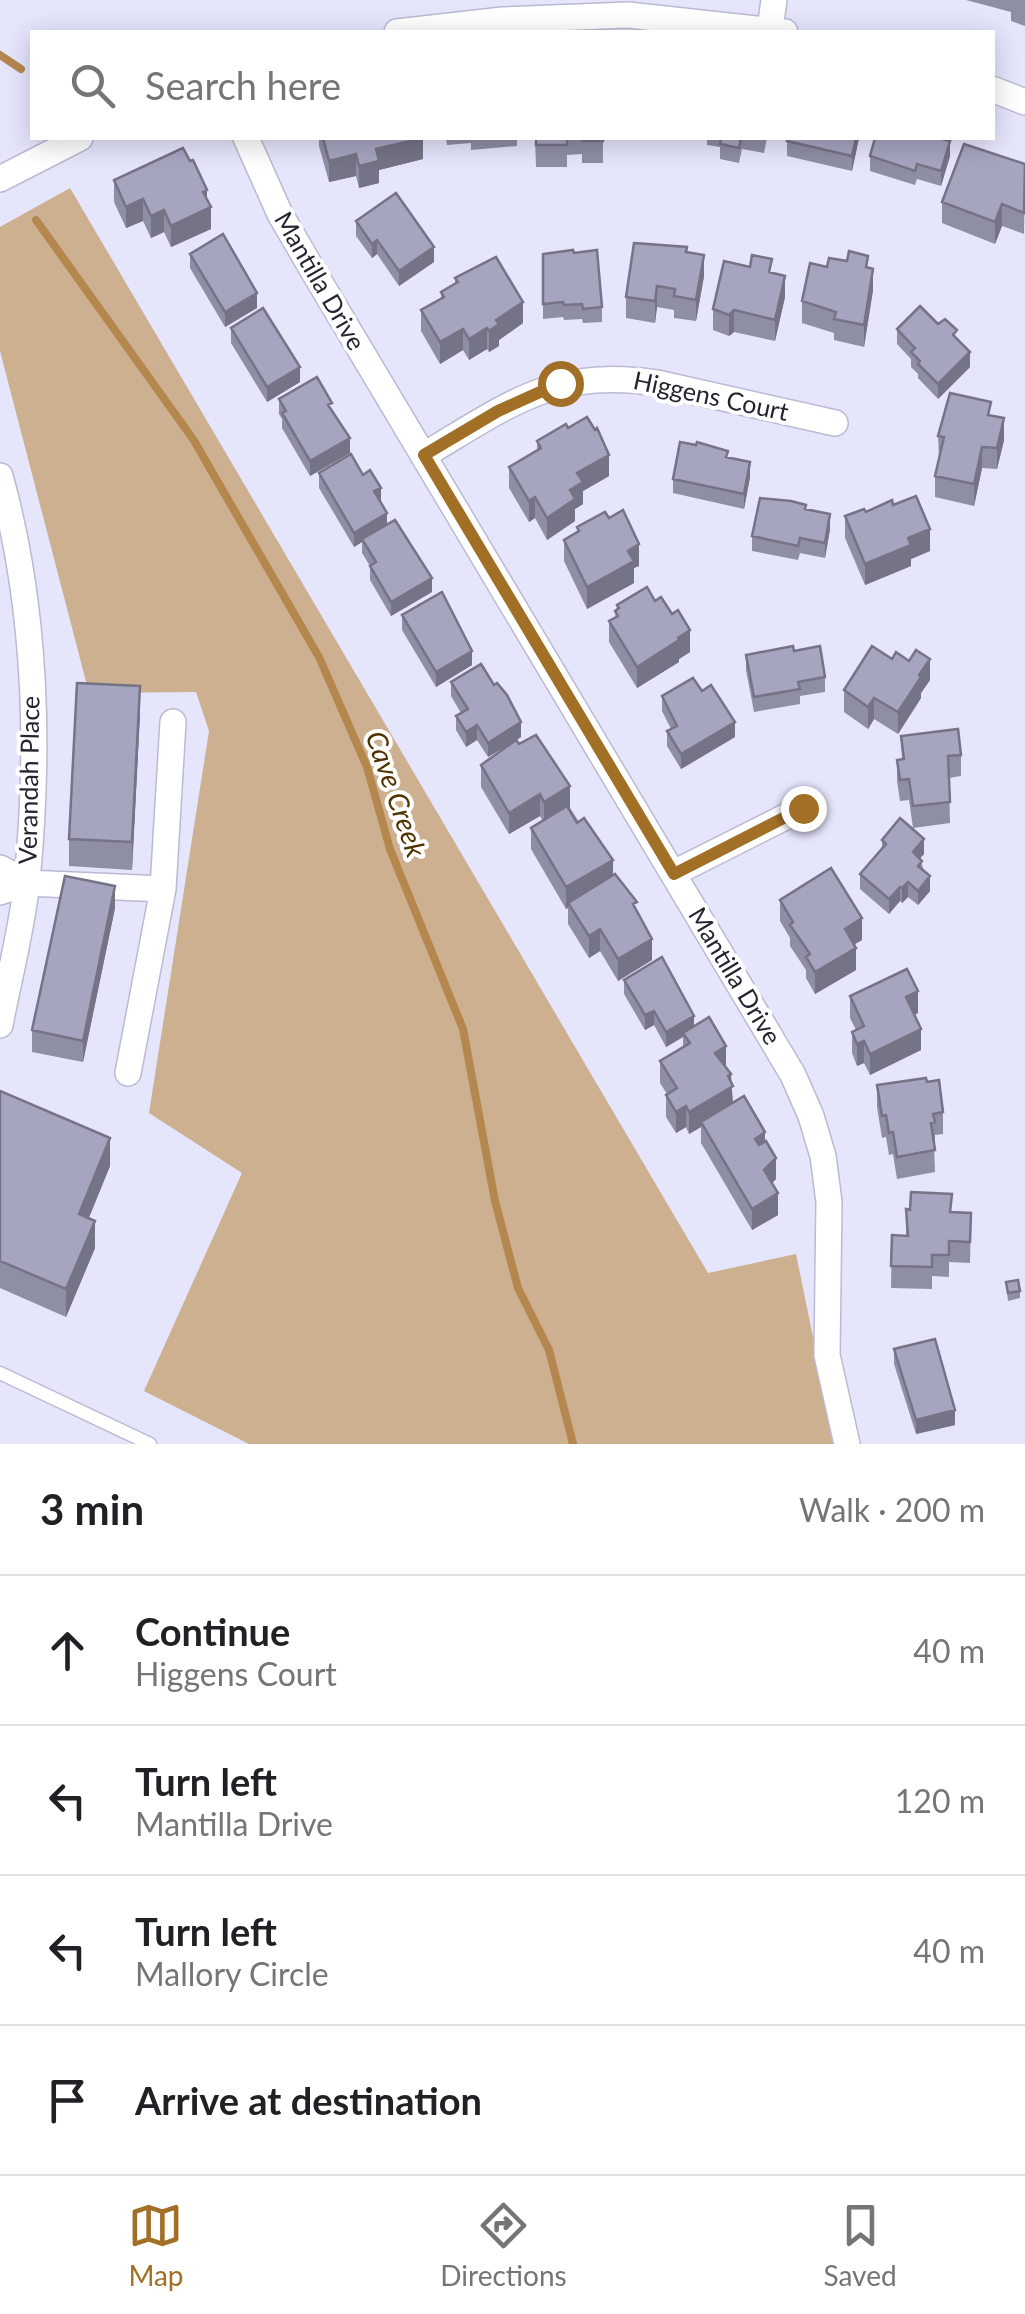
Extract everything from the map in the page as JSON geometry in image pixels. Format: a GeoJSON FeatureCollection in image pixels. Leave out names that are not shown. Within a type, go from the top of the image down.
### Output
{"type":"FeatureCollection","features":[{"type":"Feature","properties":{"kind":"street"},"geometry":{"type":"LineString","coordinates":[[774,0],[778,30]]}},
{"type":"Feature","properties":{"kind":"street"},"geometry":{"type":"LineString","coordinates":[[415,30],[503,20],[628,16],[768,30]]}},
{"type":"Feature","properties":{"kind":"street"},"geometry":{"type":"LineString","coordinates":[[995,90],[1025,102]]}},
{"type":"Feature","properties":{"kind":"street"},"geometry":{"type":"LineString","coordinates":[[0,179],[76,140]]}},
{"type":"Feature","properties":{"kind":"street","name":"Mantilla Drive"},"geometry":{"type":"LineString","coordinates":[[247,140],[280,214],[793,1076],[823,1156],[829,1202],[827,1356],[847,1444]]}},
{"type":"Feature","properties":{"kind":"street","name":"Higgens Court"},"geometry":{"type":"LineString","coordinates":[[424,455],[534,393],[583,378],[657,382],[835,423]]}},
{"type":"Feature","properties":{"kind":"street","name":"Verandah Place"},"geometry":{"type":"LineString","coordinates":[[0,476],[16,533],[35,716],[27,883],[0,1025]]}},
{"type":"Feature","properties":{"kind":"street"},"geometry":{"type":"LineString","coordinates":[[128,1073],[163,889],[173,722]]}},
{"type":"Feature","properties":{"kind":"street"},"geometry":{"type":"LineString","coordinates":[[674,874],[803,808]]}},
{"type":"Feature","properties":{"kind":"street"},"geometry":{"type":"LineString","coordinates":[[0,868],[27,883]]}},
{"type":"Feature","properties":{"kind":"street"},"geometry":{"type":"LineString","coordinates":[[0,892],[27,883],[163,889]]}},
{"type":"Feature","properties":{"kind":"lane"},"geometry":{"type":"LineString","coordinates":[[0,1373],[150,1444]]}},
{"type":"Feature","properties":{"kind":"shaded area"},"geometry":{"type":"Polygon","coordinates":[[[70,188],[708,1273],[796,1254],[835,1444],[249,1444],[144,1391],[242,1173],[149,1113],[209,731],[196,692],[89,693],[0,351],[0,227],[70,188]]]}},
{"type":"Feature","properties":{"kind":"building"},"geometry":{"type":"Polygon","coordinates":[[[324,140],[414,140],[376,149],[379,161],[359,166],[356,154],[329,161],[324,140]]]}},
{"type":"Feature","properties":{"kind":"building"},"geometry":{"type":"Polygon","coordinates":[[[536,140],[567,140],[567,145],[536,145],[536,140]]]}},
{"type":"Feature","properties":{"kind":"building"},"geometry":{"type":"Polygon","coordinates":[[[721,140],[741,140],[739,148],[720,144],[721,140]]]}},
{"type":"Feature","properties":{"kind":"building"},"geometry":{"type":"Polygon","coordinates":[[[787,140],[856,140],[852,156],[787,140]]]}},
{"type":"Feature","properties":{"kind":"building"},"geometry":{"type":"Polygon","coordinates":[[[874,140],[950,141],[941,171],[917,164],[915,171],[870,156],[874,140]]]}},
{"type":"Feature","properties":{"kind":"building"},"geometry":{"type":"Polygon","coordinates":[[[964,144],[1025,164],[1024,213],[1002,204],[995,222],[942,202],[964,144]]]}},
{"type":"Feature","properties":{"kind":"building"},"geometry":{"type":"Polygon","coordinates":[[[183,148],[193,160],[211,207],[171,226],[164,210],[151,216],[143,199],[126,207],[114,180],[183,148]]]}},
{"type":"Feature","properties":{"kind":"building"},"geometry":{"type":"Polygon","coordinates":[[[396,193],[434,247],[399,271],[377,240],[372,244],[356,221],[396,193]]]}},
{"type":"Feature","properties":{"kind":"building"},"geometry":{"type":"Polygon","coordinates":[[[223,234],[257,293],[225,312],[190,254],[223,234]]]}},
{"type":"Feature","properties":{"kind":"building"},"geometry":{"type":"Polygon","coordinates":[[[634,243],[687,247],[686,252],[704,255],[696,300],[674,296],[675,289],[657,286],[655,301],[626,297],[634,243]]]}},
{"type":"Feature","properties":{"kind":"building"},"geometry":{"type":"Polygon","coordinates":[[[597,250],[602,307],[583,309],[582,304],[563,302],[543,304],[543,254],[597,250]]]}},
{"type":"Feature","properties":{"kind":"building"},"geometry":{"type":"Polygon","coordinates":[[[849,251],[868,256],[866,267],[873,269],[864,325],[834,319],[836,312],[802,301],[810,263],[827,267],[829,258],[847,261],[849,251]]]}},
{"type":"Feature","properties":{"kind":"building"},"geometry":{"type":"Polygon","coordinates":[[[752,255],[772,259],[769,272],[785,276],[775,320],[734,310],[729,315],[713,309],[724,261],[750,267],[752,255]]]}},
{"type":"Feature","properties":{"kind":"building"},"geometry":{"type":"Polygon","coordinates":[[[496,257],[523,302],[496,320],[499,324],[489,331],[487,328],[469,339],[463,329],[440,342],[421,310],[444,297],[441,292],[458,282],[455,278],[496,257]]]}},
{"type":"Feature","properties":{"kind":"building"},"geometry":{"type":"Polygon","coordinates":[[[920,306],[938,324],[945,319],[957,330],[953,335],[970,352],[938,384],[918,364],[920,361],[911,352],[915,348],[897,329],[920,306]]]}},
{"type":"Feature","properties":{"kind":"building"},"geometry":{"type":"Polygon","coordinates":[[[263,308],[300,367],[267,387],[231,328],[263,308]]]}},
{"type":"Feature","properties":{"kind":"building"},"geometry":{"type":"Polygon","coordinates":[[[317,377],[332,403],[328,405],[350,438],[310,461],[282,413],[286,411],[279,399],[317,377]]]}},
{"type":"Feature","properties":{"kind":"building"},"geometry":{"type":"Polygon","coordinates":[[[950,393],[991,402],[988,415],[1004,418],[997,448],[982,447],[974,484],[935,476],[944,437],[938,436],[950,393]]]}},
{"type":"Feature","properties":{"kind":"building"},"geometry":{"type":"Polygon","coordinates":[[[587,417],[597,428],[609,455],[577,473],[583,482],[570,490],[575,499],[547,518],[535,497],[529,501],[509,467],[541,448],[537,441],[587,417]]]}},
{"type":"Feature","properties":{"kind":"building"},"geometry":{"type":"Polygon","coordinates":[[[680,442],[697,442],[728,451],[726,457],[750,462],[744,494],[673,479],[680,442]]]}},
{"type":"Feature","properties":{"kind":"building"},"geometry":{"type":"Polygon","coordinates":[[[351,454],[363,475],[370,470],[381,488],[374,491],[387,513],[354,533],[319,473],[351,454]]]}},
{"type":"Feature","properties":{"kind":"building"},"geometry":{"type":"Polygon","coordinates":[[[916,496],[930,529],[908,538],[911,545],[865,564],[845,516],[916,496]]]}},
{"type":"Feature","properties":{"kind":"building"},"geometry":{"type":"Polygon","coordinates":[[[760,498],[791,501],[806,505],[805,509],[830,514],[825,543],[800,538],[798,546],[752,536],[760,498]]]}},
{"type":"Feature","properties":{"kind":"building"},"geometry":{"type":"Polygon","coordinates":[[[623,510],[639,544],[628,551],[634,561],[587,587],[564,540],[579,531],[577,527],[605,512],[609,518],[623,510]]]}},
{"type":"Feature","properties":{"kind":"building"},"geometry":{"type":"Polygon","coordinates":[[[395,520],[432,578],[391,602],[370,566],[376,562],[362,539],[395,520]]]}},
{"type":"Feature","properties":{"kind":"building"},"geometry":{"type":"Polygon","coordinates":[[[647,587],[655,601],[661,597],[672,614],[678,610],[690,630],[637,667],[609,621],[618,616],[617,605],[647,587]]]}},
{"type":"Feature","properties":{"kind":"building"},"geometry":{"type":"Polygon","coordinates":[[[442,592],[472,651],[436,672],[402,615],[442,592]]]}},
{"type":"Feature","properties":{"kind":"building"},"geometry":{"type":"Polygon","coordinates":[[[793,646],[794,651],[820,646],[825,677],[798,682],[800,689],[754,697],[746,655],[793,646]]]}},
{"type":"Feature","properties":{"kind":"building"},"geometry":{"type":"Polygon","coordinates":[[[872,646],[892,659],[896,652],[909,661],[916,650],[930,659],[898,712],[874,698],[868,707],[844,690],[872,646]]]}},
{"type":"Feature","properties":{"kind":"building"},"geometry":{"type":"Polygon","coordinates":[[[481,664],[494,685],[497,683],[507,695],[521,722],[488,743],[477,725],[466,732],[456,716],[468,709],[451,682],[481,664]]]}},
{"type":"Feature","properties":{"kind":"building"},"geometry":{"type":"Polygon","coordinates":[[[693,678],[702,691],[711,685],[735,722],[681,754],[667,731],[677,726],[662,696],[693,678]]]}},
{"type":"Feature","properties":{"kind":"building"},"geometry":{"type":"Polygon","coordinates":[[[77,683],[140,686],[132,842],[69,839],[77,683]]]}},
{"type":"Feature","properties":{"kind":"building"},"geometry":{"type":"Polygon","coordinates":[[[958,729],[961,755],[948,756],[950,802],[913,806],[909,779],[900,780],[897,760],[904,759],[901,736],[958,729]]]}},
{"type":"Feature","properties":{"kind":"building"},"geometry":{"type":"Polygon","coordinates":[[[536,735],[570,786],[544,802],[540,794],[509,813],[481,765],[516,740],[519,744],[536,735]]]}},
{"type":"Feature","properties":{"kind":"building"},"geometry":{"type":"Polygon","coordinates":[[[567,806],[577,823],[584,818],[613,860],[566,887],[531,828],[567,806]]]}},
{"type":"Feature","properties":{"kind":"building"},"geometry":{"type":"Polygon","coordinates":[[[900,818],[924,839],[913,852],[922,861],[918,866],[930,876],[918,891],[908,882],[889,899],[860,874],[886,844],[882,840],[900,818]]]}},
{"type":"Feature","properties":{"kind":"building"},"geometry":{"type":"Polygon","coordinates":[[[831,868],[862,918],[845,929],[856,948],[815,972],[806,957],[810,954],[790,925],[793,922],[780,900],[831,868]]]}},
{"type":"Feature","properties":{"kind":"building"},"geometry":{"type":"Polygon","coordinates":[[[615,874],[637,902],[633,904],[652,939],[618,959],[600,929],[589,936],[568,903],[615,874]]]}},
{"type":"Feature","properties":{"kind":"building"},"geometry":{"type":"Polygon","coordinates":[[[65,876],[115,886],[83,1041],[32,1030],[65,876]]]}},
{"type":"Feature","properties":{"kind":"building"},"geometry":{"type":"Polygon","coordinates":[[[662,957],[694,1016],[666,1032],[654,1011],[645,1015],[624,980],[662,957]]]}},
{"type":"Feature","properties":{"kind":"building"},"geometry":{"type":"Polygon","coordinates":[[[907,969],[918,991],[906,997],[921,1029],[870,1054],[864,1041],[857,1044],[852,1032],[864,1026],[850,996],[907,969]]]}},
{"type":"Feature","properties":{"kind":"building"},"geometry":{"type":"Polygon","coordinates":[[[709,1017],[726,1046],[715,1053],[731,1074],[728,1076],[733,1086],[689,1112],[686,1106],[676,1112],[666,1095],[677,1088],[660,1061],[690,1043],[683,1033],[709,1017]]]}},
{"type":"Feature","properties":{"kind":"building"},"geometry":{"type":"Polygon","coordinates":[[[926,1078],[927,1082],[939,1080],[943,1112],[933,1114],[935,1122],[931,1123],[935,1150],[897,1157],[893,1132],[889,1133],[886,1115],[882,1116],[877,1085],[926,1078]]]}},
{"type":"Feature","properties":{"kind":"building"},"geometry":{"type":"Polygon","coordinates":[[[0,1091],[110,1138],[79,1214],[95,1221],[66,1289],[0,1261],[0,1091]]]}},
{"type":"Feature","properties":{"kind":"building"},"geometry":{"type":"Polygon","coordinates":[[[744,1096],[765,1132],[755,1139],[759,1145],[766,1141],[776,1158],[764,1170],[778,1193],[752,1209],[701,1122],[744,1096]]]}},
{"type":"Feature","properties":{"kind":"building"},"geometry":{"type":"Polygon","coordinates":[[[911,1192],[952,1194],[950,1212],[971,1213],[970,1242],[949,1241],[949,1255],[932,1255],[932,1267],[891,1266],[892,1235],[908,1236],[906,1209],[910,1210],[911,1192]]]}},
{"type":"Feature","properties":{"kind":"building"},"geometry":{"type":"Polygon","coordinates":[[[1018,1280],[1020,1291],[1008,1293],[1006,1282],[1018,1280]]]}},
{"type":"Feature","properties":{"kind":"building"},"geometry":{"type":"Polygon","coordinates":[[[935,1339],[955,1410],[916,1420],[894,1349],[935,1339]]]}},
{"type":"Feature","properties":{"kind":"waterway","name":"Cave Creek"},"geometry":{"type":"LineString","coordinates":[[0,55],[21,69]]}},
{"type":"Feature","properties":{"kind":"waterway","name":"Cave Creek"},"geometry":{"type":"LineString","coordinates":[[36,220],[193,439],[319,657],[367,767],[390,849],[463,1029],[495,1201],[518,1288],[549,1350],[573,1444]]}},
{"type":"Feature","properties":{"kind":"route"},"geometry":{"type":"LineString","coordinates":[[560,383],[498,411],[424,455],[674,874],[803,808]]}}]}
